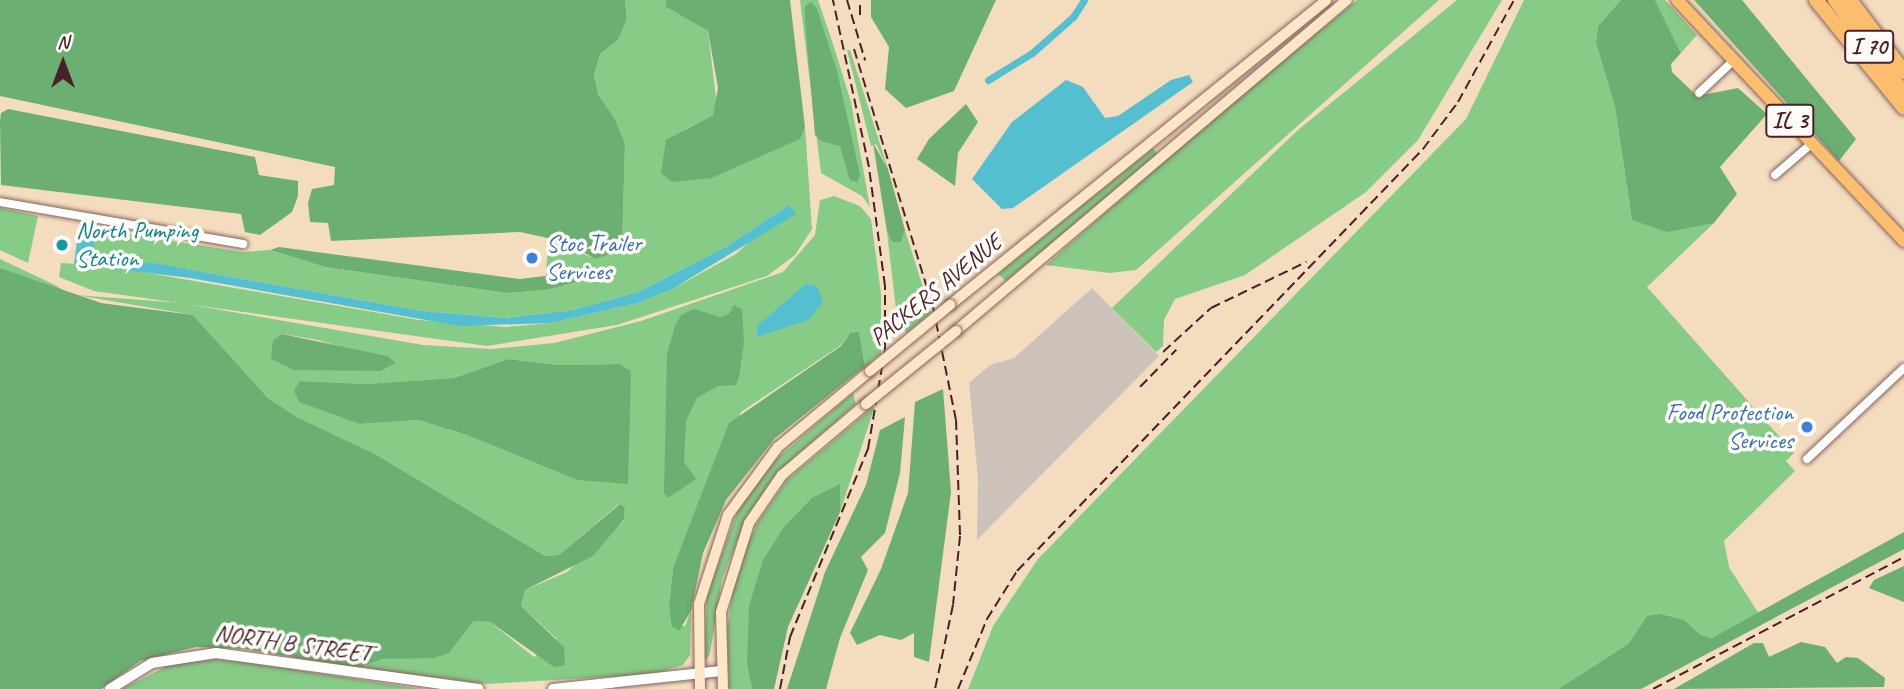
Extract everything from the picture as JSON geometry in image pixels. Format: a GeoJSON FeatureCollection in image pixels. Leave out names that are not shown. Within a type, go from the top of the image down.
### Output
{"type":"FeatureCollection","features":[{"type":"Feature","properties":{"kind":"highway"},"geometry":{"type":"LineString","coordinates":[[1816,0],[1904,108]]}},
{"type":"Feature","properties":{"kind":"highway","name":"I 70"},"geometry":{"type":"LineString","coordinates":[[1835,0],[1904,93]]}},
{"type":"Feature","properties":{"kind":"highway","name":"I 70"},"geometry":{"type":"LineString","coordinates":[[1850,0],[1904,72]]}},
{"type":"Feature","properties":{"kind":"main road","name":"PACKERS AVENUE"},"geometry":{"type":"LineString","coordinates":[[700,689],[697,628],[704,580],[728,515],[778,447],[1326,0]]}},
{"type":"Feature","properties":{"kind":"main road","name":"PACKERS AVENUE"},"geometry":{"type":"LineString","coordinates":[[723,689],[725,587],[749,523],[782,475],[1061,245],[1347,0]]}},
{"type":"Feature","properties":{"kind":"main road","name":"IL 3"},"geometry":{"type":"LineString","coordinates":[[1677,0],[1904,241]]}},
{"type":"Feature","properties":{"kind":"street"},"geometry":{"type":"LineString","coordinates":[[1699,93],[1734,60]]}},
{"type":"Feature","properties":{"kind":"street"},"geometry":{"type":"LineString","coordinates":[[1775,175],[1811,144]]}},
{"type":"Feature","properties":{"kind":"street"},"geometry":{"type":"LineString","coordinates":[[0,202],[243,244]]}},
{"type":"Feature","properties":{"kind":"street"},"geometry":{"type":"LineString","coordinates":[[1807,458],[1904,368]]}},
{"type":"Feature","properties":{"kind":"street","name":"NORTH B STREET"},"geometry":{"type":"LineString","coordinates":[[110,689],[152,663],[208,653],[479,689]]}},
{"type":"Feature","properties":{"kind":"street"},"geometry":{"type":"LineString","coordinates":[[553,689],[722,671]]}},
{"type":"Feature","properties":{"kind":"shaded area"},"geometry":{"type":"Polygon","coordinates":[[[1092,288],[1159,356],[977,540],[978,478],[969,383],[990,365],[1014,358],[1092,288]]]}},
{"type":"Feature","properties":{"kind":"green space"},"geometry":{"type":"Polygon","coordinates":[[[0,0],[625,0],[627,19],[618,40],[600,54],[594,75],[598,95],[615,119],[625,143],[622,251],[595,259],[566,242],[520,232],[331,241],[328,223],[310,222],[308,203],[312,189],[334,185],[335,167],[0,96],[0,0]]]}},
{"type":"Feature","properties":{"kind":"green space"},"geometry":{"type":"Polygon","coordinates":[[[625,0],[666,0],[666,7],[708,31],[717,106],[713,115],[684,130],[712,178],[799,139],[805,127],[812,229],[795,255],[767,276],[617,325],[487,346],[94,291],[59,277],[61,263],[108,266],[419,320],[506,327],[551,323],[642,302],[674,288],[736,254],[789,205],[724,248],[638,292],[573,310],[505,318],[422,311],[192,270],[129,264],[92,252],[95,237],[89,228],[243,252],[270,250],[325,267],[507,293],[546,290],[604,269],[546,278],[548,238],[595,259],[622,251],[625,143],[615,119],[597,95],[594,75],[600,54],[618,40],[627,19],[625,0]]]}},
{"type":"Feature","properties":{"kind":"green space"},"geometry":{"type":"Polygon","coordinates":[[[666,0],[790,0],[805,127],[800,139],[712,178],[672,182],[661,173],[666,140],[713,115],[718,88],[708,31],[666,7],[666,0]]]}},
{"type":"Feature","properties":{"kind":"green space"},"geometry":{"type":"Polygon","coordinates":[[[800,0],[818,0],[833,44],[851,102],[870,207],[862,196],[821,173],[800,0]]]}},
{"type":"Feature","properties":{"kind":"green space"},"geometry":{"type":"Polygon","coordinates":[[[871,0],[996,0],[954,91],[906,108],[885,89],[889,47],[871,17],[871,0]]]}},
{"type":"Feature","properties":{"kind":"green space"},"geometry":{"type":"Polygon","coordinates":[[[1357,0],[1439,0],[1136,270],[1110,273],[1046,265],[1211,120],[1357,0]]]}},
{"type":"Feature","properties":{"kind":"green space"},"geometry":{"type":"Polygon","coordinates":[[[1457,0],[1502,0],[1418,140],[1366,192],[1245,275],[1175,299],[1164,320],[1163,346],[1156,352],[1112,308],[1298,130],[1457,0]]]}},
{"type":"Feature","properties":{"kind":"green space"},"geometry":{"type":"Polygon","coordinates":[[[1524,0],[1621,0],[1598,26],[1596,43],[1615,107],[1632,220],[1714,223],[1647,287],[1794,453],[1786,461],[1795,471],[1724,541],[1729,567],[1759,614],[1712,638],[1701,635],[1684,620],[1647,616],[1628,644],[1558,689],[968,689],[993,626],[1038,559],[1466,119],[1524,0]]]}},
{"type":"Feature","properties":{"kind":"green space"},"geometry":{"type":"Polygon","coordinates":[[[1621,0],[1655,0],[1681,53],[1671,64],[1672,72],[1697,96],[1738,88],[1767,114],[1720,167],[1737,194],[1714,223],[1667,232],[1632,220],[1615,107],[1596,43],[1598,26],[1621,0]]]}},
{"type":"Feature","properties":{"kind":"green space"},"geometry":{"type":"Polygon","coordinates":[[[1655,0],[1665,0],[1697,35],[1681,53],[1655,0]]]}},
{"type":"Feature","properties":{"kind":"green space"},"geometry":{"type":"Polygon","coordinates":[[[1694,0],[1742,0],[1856,139],[1839,161],[1694,0]]]}},
{"type":"Feature","properties":{"kind":"green space"},"geometry":{"type":"Polygon","coordinates":[[[811,2],[817,9],[837,71],[860,175],[857,182],[850,180],[840,146],[821,141],[815,135],[805,21],[805,6],[811,2]]]}},
{"type":"Feature","properties":{"kind":"green space"},"geometry":{"type":"Polygon","coordinates":[[[847,50],[850,50],[888,169],[876,144],[871,146],[847,50]]]}},
{"type":"Feature","properties":{"kind":"green space"},"geometry":{"type":"Polygon","coordinates":[[[966,104],[978,122],[958,153],[955,186],[917,159],[929,139],[966,104]]]}},
{"type":"Feature","properties":{"kind":"green space"},"geometry":{"type":"Polygon","coordinates":[[[8,109],[255,157],[259,175],[298,181],[298,196],[292,212],[260,235],[245,232],[241,214],[1,185],[0,121],[1,113],[8,109]]]}},
{"type":"Feature","properties":{"kind":"green space"},"geometry":{"type":"Polygon","coordinates":[[[873,143],[888,169],[905,230],[901,242],[892,242],[887,232],[873,143]]]}},
{"type":"Feature","properties":{"kind":"green space"},"geometry":{"type":"Polygon","coordinates":[[[1153,148],[1158,155],[1006,281],[998,274],[1153,148]]]}},
{"type":"Feature","properties":{"kind":"green space"},"geometry":{"type":"Polygon","coordinates":[[[834,196],[860,206],[871,219],[881,293],[881,354],[865,366],[859,333],[850,333],[841,345],[741,412],[673,568],[669,607],[673,626],[685,626],[691,611],[690,655],[683,665],[654,674],[487,684],[360,668],[382,659],[449,653],[474,621],[490,622],[534,657],[557,639],[521,606],[525,590],[567,572],[624,520],[625,508],[619,504],[559,555],[545,556],[375,454],[297,417],[268,398],[193,315],[76,295],[181,303],[423,345],[492,349],[554,343],[641,321],[783,272],[815,235],[820,200],[834,196]],[[283,334],[273,340],[381,371],[396,363],[318,340],[283,334]],[[508,359],[454,378],[366,384],[301,381],[360,424],[418,420],[467,435],[577,480],[619,364],[557,365],[508,359]]]}},
{"type":"Feature","properties":{"kind":"green space"},"geometry":{"type":"Polygon","coordinates":[[[0,208],[38,216],[28,263],[0,250],[0,208]]]}},
{"type":"Feature","properties":{"kind":"green space"},"geometry":{"type":"Polygon","coordinates":[[[905,230],[931,313],[906,333],[896,309],[887,232],[892,242],[901,242],[905,230]]]}},
{"type":"Feature","properties":{"kind":"green space"},"geometry":{"type":"Polygon","coordinates":[[[279,247],[520,279],[604,269],[612,272],[546,290],[507,293],[325,267],[270,250],[279,247]]]}},
{"type":"Feature","properties":{"kind":"green space"},"geometry":{"type":"Polygon","coordinates":[[[0,259],[55,285],[68,293],[0,268],[0,259]]]}},
{"type":"Feature","properties":{"kind":"green space"},"geometry":{"type":"Polygon","coordinates":[[[0,268],[101,303],[193,315],[268,398],[297,417],[375,454],[545,556],[559,555],[620,504],[625,508],[624,519],[593,556],[525,590],[521,606],[564,647],[565,665],[554,667],[490,622],[474,621],[449,653],[433,658],[382,659],[360,668],[244,649],[196,647],[140,661],[101,689],[0,689],[0,268]]]}},
{"type":"Feature","properties":{"kind":"green space"},"geometry":{"type":"Polygon","coordinates":[[[734,305],[742,309],[744,343],[739,377],[736,385],[718,386],[697,398],[686,421],[684,462],[696,479],[668,498],[664,493],[667,354],[675,326],[681,315],[694,309],[720,317],[729,314],[734,305]]]}},
{"type":"Feature","properties":{"kind":"green space"},"geometry":{"type":"Polygon","coordinates":[[[859,332],[865,366],[775,438],[726,500],[703,553],[691,611],[679,631],[672,626],[669,607],[673,568],[729,423],[841,346],[850,333],[859,332]]]}},
{"type":"Feature","properties":{"kind":"green space"},"geometry":{"type":"Polygon","coordinates":[[[282,334],[387,356],[396,363],[381,371],[294,370],[271,359],[273,340],[282,334]]]}},
{"type":"Feature","properties":{"kind":"green space"},"geometry":{"type":"Polygon","coordinates":[[[508,359],[557,365],[619,364],[631,371],[628,484],[577,480],[467,435],[418,420],[360,424],[299,402],[294,391],[300,381],[366,384],[454,378],[508,359]]]}},
{"type":"Feature","properties":{"kind":"green space"},"geometry":{"type":"Polygon","coordinates":[[[943,389],[951,492],[929,662],[914,657],[914,633],[901,640],[880,635],[857,645],[850,633],[881,569],[908,493],[915,402],[943,389]]]}},
{"type":"Feature","properties":{"kind":"green space"},"geometry":{"type":"Polygon","coordinates":[[[853,393],[856,404],[792,459],[747,516],[722,579],[710,653],[704,663],[707,595],[738,510],[775,460],[853,393]]]}},
{"type":"Feature","properties":{"kind":"green space"},"geometry":{"type":"Polygon","coordinates":[[[875,406],[840,512],[840,485],[747,665],[752,689],[729,689],[727,631],[732,594],[742,556],[758,522],[787,480],[875,406]]]}},
{"type":"Feature","properties":{"kind":"green space"},"geometry":{"type":"Polygon","coordinates":[[[905,417],[900,473],[885,533],[861,557],[868,570],[840,638],[826,689],[787,689],[825,572],[866,485],[880,430],[905,417]]]}},
{"type":"Feature","properties":{"kind":"green space"},"geometry":{"type":"Polygon","coordinates":[[[840,484],[840,512],[788,627],[774,689],[752,689],[747,665],[749,606],[763,560],[784,527],[812,498],[840,484]]]}},
{"type":"Feature","properties":{"kind":"green space"},"geometry":{"type":"Polygon","coordinates":[[[1904,532],[1904,549],[1641,689],[1558,689],[1628,644],[1647,616],[1660,614],[1684,620],[1701,635],[1712,638],[1904,532]]]}},
{"type":"Feature","properties":{"kind":"green space"},"geometry":{"type":"Polygon","coordinates":[[[1904,566],[1904,602],[1869,588],[1874,580],[1904,566]]]}},
{"type":"Feature","properties":{"kind":"green space"},"geometry":{"type":"Polygon","coordinates":[[[1801,642],[1825,647],[1837,663],[1846,657],[1858,658],[1885,678],[1884,687],[1674,689],[1754,643],[1763,643],[1769,657],[1801,642]]]}},
{"type":"Feature","properties":{"kind":"green space"},"geometry":{"type":"Polygon","coordinates":[[[212,659],[420,689],[122,689],[169,665],[212,659]]]}},
{"type":"Feature","properties":{"kind":"water"},"geometry":{"type":"Polygon","coordinates":[[[1189,75],[1193,82],[1013,208],[1002,209],[972,179],[1012,122],[1066,80],[1083,87],[1105,118],[1118,116],[1171,80],[1189,75]]]}},
{"type":"Feature","properties":{"kind":"water"},"geometry":{"type":"Polygon","coordinates":[[[789,205],[796,214],[674,288],[642,302],[551,323],[460,326],[190,278],[74,264],[79,227],[89,228],[95,237],[93,252],[129,264],[153,263],[422,311],[505,318],[573,310],[638,292],[724,248],[789,205]]]}},
{"type":"Feature","properties":{"kind":"water"},"geometry":{"type":"Polygon","coordinates":[[[806,284],[817,286],[823,302],[808,320],[757,337],[757,326],[806,284]]]}},
{"type":"Feature","properties":{"kind":"waterway"},"geometry":{"type":"LineString","coordinates":[[988,80],[1032,53],[1073,17],[1084,0]]}},
{"type":"Feature","properties":{"kind":"railway"},"geometry":{"type":"LineString","coordinates":[[780,689],[790,637],[868,449],[885,350],[885,286],[869,167],[833,0]]}},
{"type":"Feature","properties":{"kind":"railway"},"geometry":{"type":"LineString","coordinates":[[847,0],[865,60]]}},
{"type":"Feature","properties":{"kind":"railway"},"geometry":{"type":"LineString","coordinates":[[860,0],[860,15]]}},
{"type":"Feature","properties":{"kind":"railway"},"geometry":{"type":"LineString","coordinates":[[958,689],[987,619],[1017,571],[1423,149],[1458,102],[1514,0]]}},
{"type":"Feature","properties":{"kind":"railway"},"geometry":{"type":"LineString","coordinates":[[854,49],[933,307],[956,420],[960,536],[953,605],[935,689]]}},
{"type":"Feature","properties":{"kind":"railway"},"geometry":{"type":"LineString","coordinates":[[1163,352],[1211,308],[1306,262]]}},
{"type":"Feature","properties":{"kind":"railway"},"geometry":{"type":"LineString","coordinates":[[1140,387],[1176,350]]}},
{"type":"Feature","properties":{"kind":"railway"},"geometry":{"type":"LineString","coordinates":[[1653,689],[1904,557]]}},
{"type":"Feature","properties":{"kind":"place","name":"North Pumping Station"},"geometry":{"type":"Point","coordinates":[62,245]}},
{"type":"Feature","properties":{"kind":"place","name":"Stoc Trailer Services"},"geometry":{"type":"Point","coordinates":[532,258]}},
{"type":"Feature","properties":{"kind":"place","name":"Food Protection Services"},"geometry":{"type":"Point","coordinates":[1807,427]}}]}
